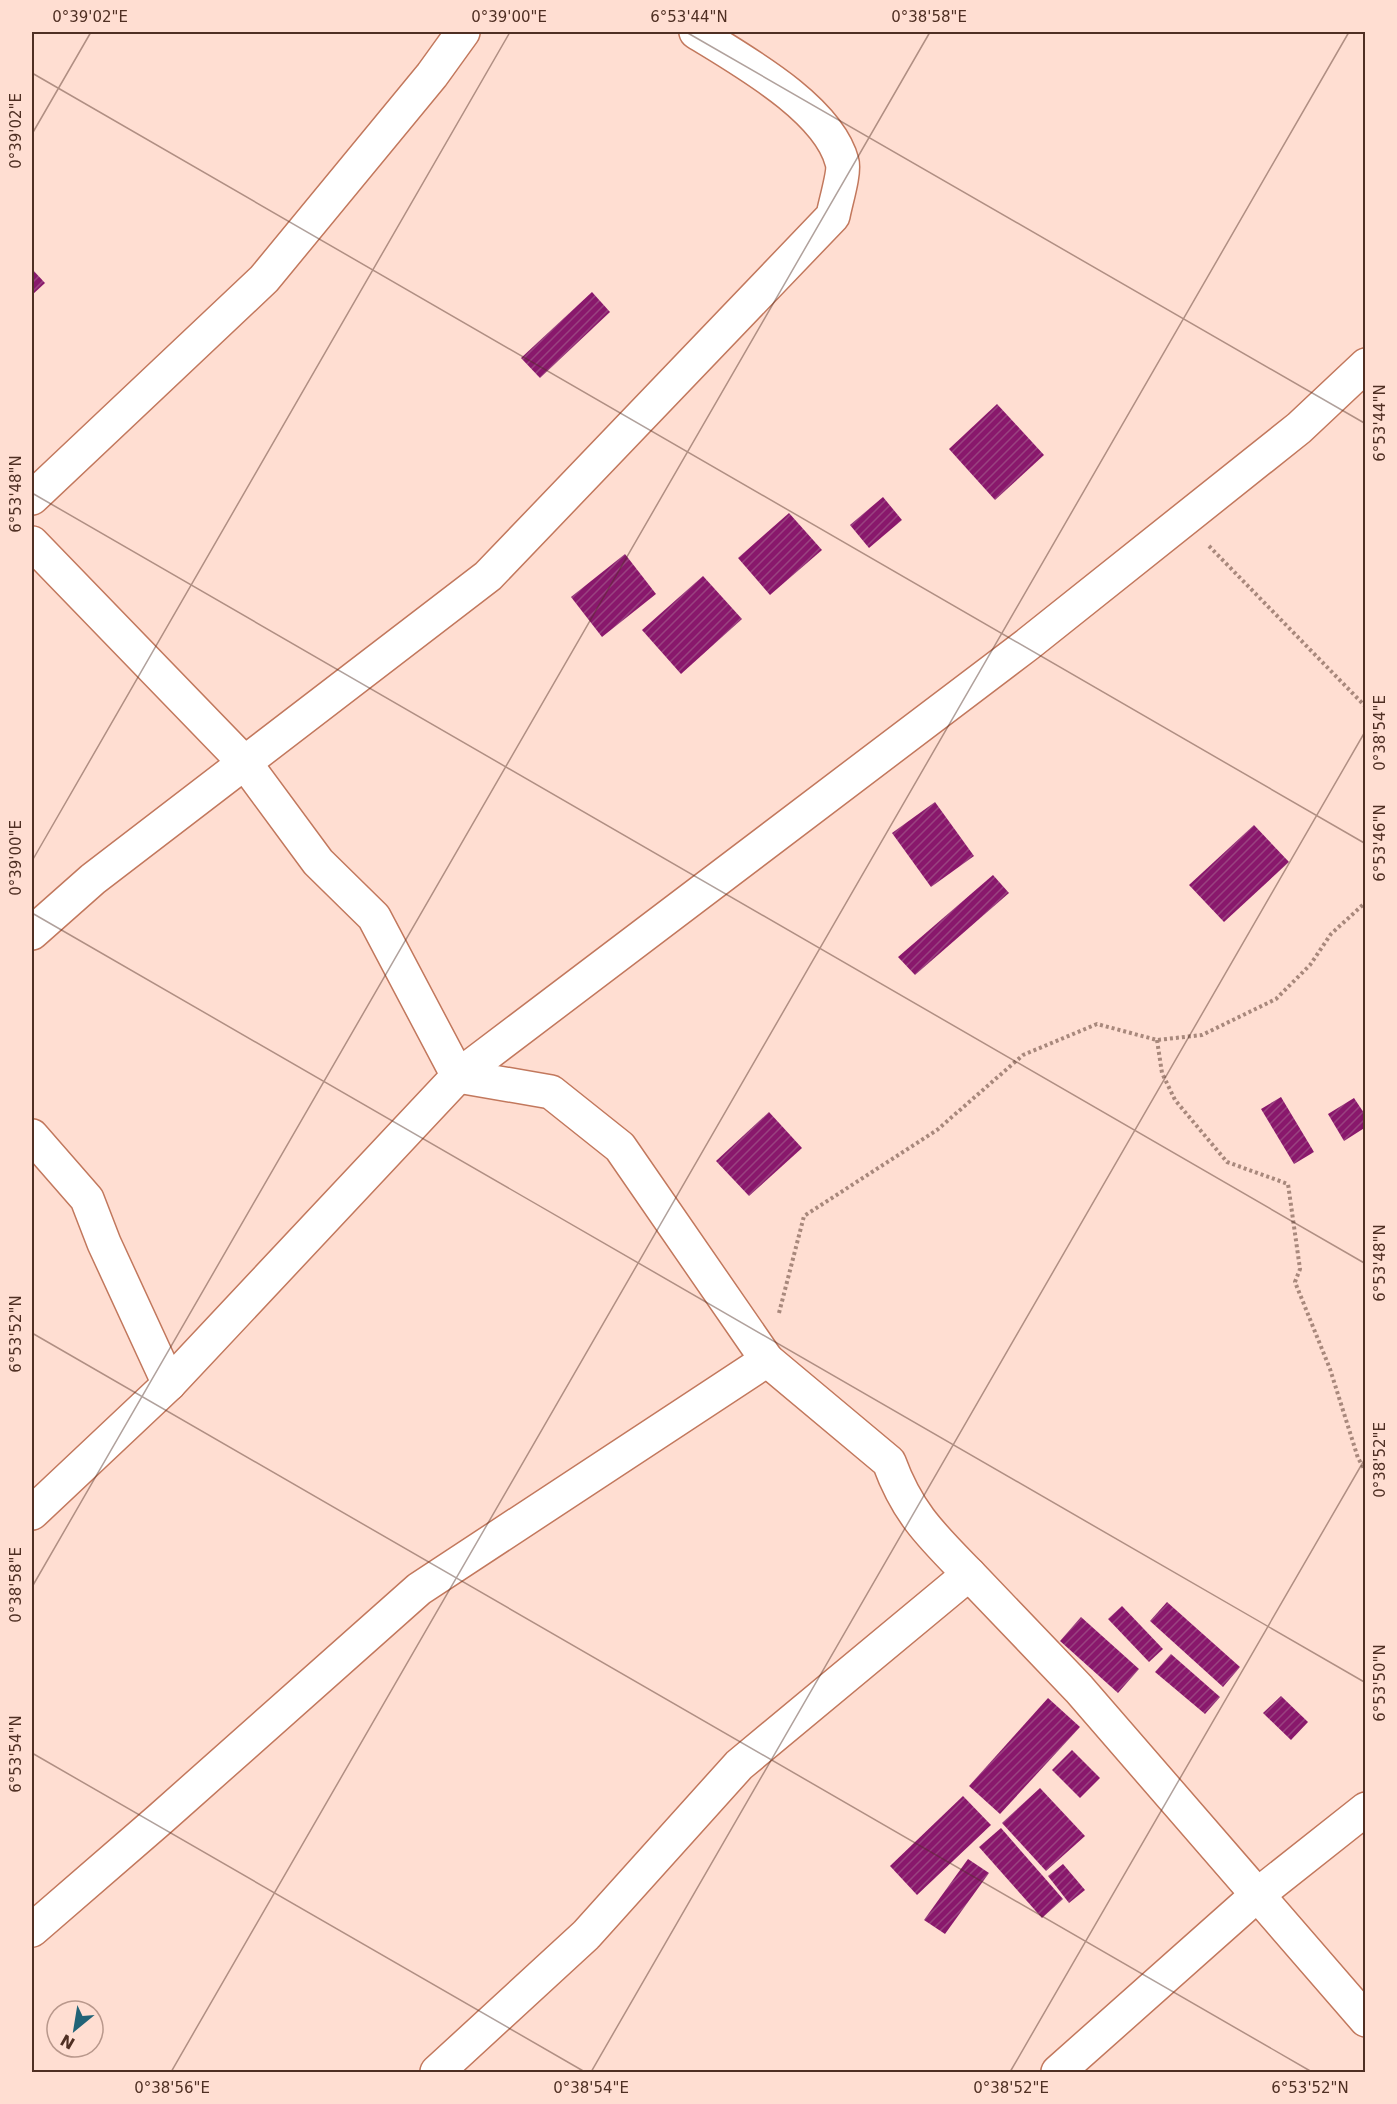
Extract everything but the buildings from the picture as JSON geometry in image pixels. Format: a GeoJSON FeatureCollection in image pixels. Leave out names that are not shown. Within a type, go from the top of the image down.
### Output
{"type":"FeatureCollection","features":[{"type":"Feature","properties":{"kind":"street"},"geometry":{"type":"LineString","coordinates":[[32,498],[264,279],[432,75],[463,32]]}},
{"type":"Feature","properties":{"kind":"street"},"geometry":{"type":"LineString","coordinates":[[32,933],[93,879],[488,576],[832,216],[843,164],[826,129],[770,79],[696,32]]}},
{"type":"Feature","properties":{"kind":"street"},"geometry":{"type":"LineString","coordinates":[[32,1513],[169,1384],[458,1076],[1028,644],[1299,428],[1365,365]]}},
{"type":"Feature","properties":{"kind":"street"},"geometry":{"type":"LineString","coordinates":[[32,543],[245,763],[318,861],[374,917],[458,1076]]}},
{"type":"Feature","properties":{"kind":"street"},"geometry":{"type":"LineString","coordinates":[[458,1076],[551,1092],[620,1147],[766,1360],[889,1462],[897,1485],[919,1522],[1079,1689],[1365,2020]]}},
{"type":"Feature","properties":{"kind":"street"},"geometry":{"type":"LineString","coordinates":[[32,1136],[87,1199],[104,1243],[169,1384]]}},
{"type":"Feature","properties":{"kind":"street"},"geometry":{"type":"LineString","coordinates":[[32,1930],[168,1813],[419,1589],[766,1360]]}},
{"type":"Feature","properties":{"kind":"street"},"geometry":{"type":"LineString","coordinates":[[437,2073],[586,1935],[739,1765],[969,1574]]}},
{"type":"Feature","properties":{"kind":"street"},"geometry":{"type":"LineString","coordinates":[[1058,2073],[1256,1896],[1365,1809]]}},
{"type":"Feature","properties":{"kind":"path"},"geometry":{"type":"LineString","coordinates":[[1184,520],[1365,707]]}},
{"type":"Feature","properties":{"kind":"path"},"geometry":{"type":"LineString","coordinates":[[766,1360],[804,1216],[937,1130],[1023,1055],[1097,1024],[1156,1040],[1202,1035],[1276,999],[1310,965],[1332,934],[1365,902]]}},
{"type":"Feature","properties":{"kind":"path"},"geometry":{"type":"LineString","coordinates":[[1156,1040],[1162,1073],[1175,1100],[1227,1162],[1288,1184],[1300,1269],[1295,1282],[1330,1369],[1358,1458],[1365,1472]]}}]}
